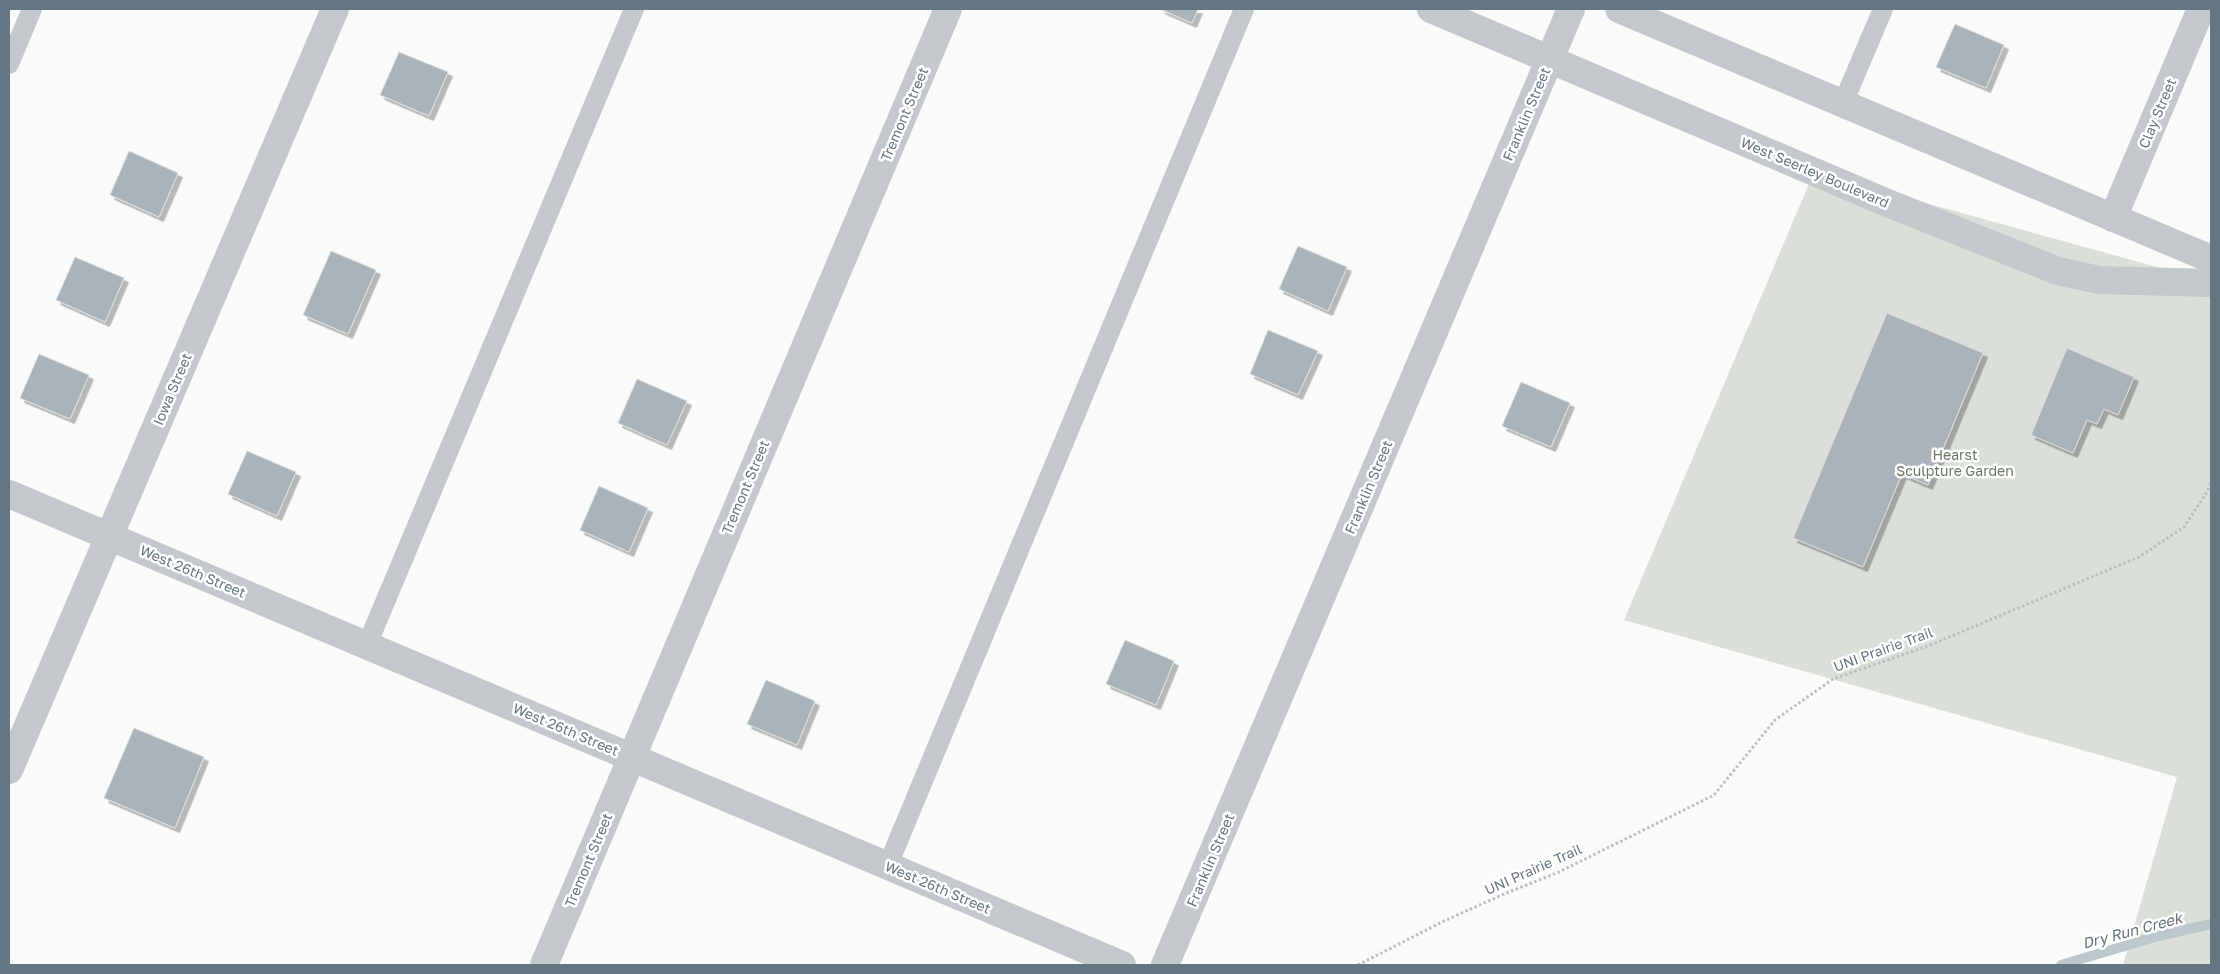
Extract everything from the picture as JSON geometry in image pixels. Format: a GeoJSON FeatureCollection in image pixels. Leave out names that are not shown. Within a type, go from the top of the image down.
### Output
{"type":"FeatureCollection","features":[{"type":"Feature","properties":{"kind":"street","name":"Iowa Street"},"geometry":{"type":"LineString","coordinates":[[9,770],[335,9]]}},
{"type":"Feature","properties":{"kind":"street","name":"Tremont Street"},"geometry":{"type":"LineString","coordinates":[[544,965],[948,9]]}},
{"type":"Feature","properties":{"kind":"street","name":"West Seerley Boulevard"},"geometry":{"type":"LineString","coordinates":[[1431,9],[1885,202],[2058,271],[2099,280],[2211,283]]}},
{"type":"Feature","properties":{"kind":"street","name":"Franklin Street"},"geometry":{"type":"LineString","coordinates":[[1165,965],[1571,9]]}},
{"type":"Feature","properties":{"kind":"street"},"geometry":{"type":"LineString","coordinates":[[1619,9],[2211,259]]}},
{"type":"Feature","properties":{"kind":"street","name":"Clay Street"},"geometry":{"type":"LineString","coordinates":[[2112,218],[2201,9]]}},
{"type":"Feature","properties":{"kind":"street","name":"West 26th Street"},"geometry":{"type":"LineString","coordinates":[[9,494],[1122,965]]}},
{"type":"Feature","properties":{"kind":"lane"},"geometry":{"type":"LineString","coordinates":[[9,64],[32,9]]}},
{"type":"Feature","properties":{"kind":"lane"},"geometry":{"type":"LineString","coordinates":[[368,645],[634,9]]}},
{"type":"Feature","properties":{"kind":"lane"},"geometry":{"type":"LineString","coordinates":[[888,865],[1244,9]]}},
{"type":"Feature","properties":{"kind":"lane"},"geometry":{"type":"LineString","coordinates":[[1843,103],[1883,9]]}},
{"type":"Feature","properties":{"kind":"path","name":"UNI Prairie Trail"},"geometry":{"type":"LineString","coordinates":[[1358,965],[1452,918],[1559,872],[1714,795],[1776,720],[1832,679],[1928,646],[2140,557],[2184,527],[2207,492],[2211,482]]}},
{"type":"Feature","properties":{"kind":"green space","name":"Hearst Sculpture Garden"},"geometry":{"type":"Polygon","coordinates":[[[1814,172],[2211,282],[2211,965],[2123,965],[2177,777],[1624,620],[1814,172]]]}},
{"type":"Feature","properties":{"kind":"building"},"geometry":{"type":"Polygon","coordinates":[[[1160,9],[1198,9],[1192,23],[1160,9]]]}},
{"type":"Feature","properties":{"kind":"building"},"geometry":{"type":"Polygon","coordinates":[[[1955,24],[2004,45],[1986,88],[1936,67],[1955,24]]]}},
{"type":"Feature","properties":{"kind":"building"},"geometry":{"type":"Polygon","coordinates":[[[399,52],[448,72],[429,116],[380,95],[399,52]]]}},
{"type":"Feature","properties":{"kind":"building"},"geometry":{"type":"Polygon","coordinates":[[[129,151],[178,173],[159,217],[110,195],[129,151]]]}},
{"type":"Feature","properties":{"kind":"building"},"geometry":{"type":"Polygon","coordinates":[[[1298,246],[1347,267],[1328,311],[1279,289],[1298,246]]]}},
{"type":"Feature","properties":{"kind":"building"},"geometry":{"type":"Polygon","coordinates":[[[331,251],[376,270],[348,334],[303,315],[331,251]]]}},
{"type":"Feature","properties":{"kind":"building"},"geometry":{"type":"Polygon","coordinates":[[[75,257],[124,278],[105,322],[56,300],[75,257]]]}},
{"type":"Feature","properties":{"kind":"building"},"geometry":{"type":"Polygon","coordinates":[[[1887,313],[1983,353],[1928,485],[1902,474],[1863,567],[1793,538],[1887,313]]]}},
{"type":"Feature","properties":{"kind":"building"},"geometry":{"type":"Polygon","coordinates":[[[1268,330],[1318,351],[1298,395],[1250,374],[1268,330]]]}},
{"type":"Feature","properties":{"kind":"building"},"geometry":{"type":"Polygon","coordinates":[[[2067,348],[2134,377],[2118,415],[2104,409],[2097,424],[2087,420],[2073,453],[2031,435],[2067,348]]]}},
{"type":"Feature","properties":{"kind":"building"},"geometry":{"type":"Polygon","coordinates":[[[39,354],[89,375],[70,419],[20,398],[39,354]]]}},
{"type":"Feature","properties":{"kind":"building"},"geometry":{"type":"Polygon","coordinates":[[[637,379],[687,401],[667,445],[618,423],[637,379]]]}},
{"type":"Feature","properties":{"kind":"building"},"geometry":{"type":"Polygon","coordinates":[[[1521,382],[1570,403],[1551,447],[1502,426],[1521,382]]]}},
{"type":"Feature","properties":{"kind":"building"},"geometry":{"type":"Polygon","coordinates":[[[247,451],[296,472],[277,516],[228,494],[247,451]]]}},
{"type":"Feature","properties":{"kind":"building"},"geometry":{"type":"Polygon","coordinates":[[[599,486],[648,508],[629,552],[580,530],[599,486]]]}},
{"type":"Feature","properties":{"kind":"building"},"geometry":{"type":"Polygon","coordinates":[[[1125,640],[1174,661],[1156,705],[1106,684],[1125,640]]]}},
{"type":"Feature","properties":{"kind":"building"},"geometry":{"type":"Polygon","coordinates":[[[766,680],[815,701],[797,745],[747,724],[766,680]]]}},
{"type":"Feature","properties":{"kind":"building"},"geometry":{"type":"Polygon","coordinates":[[[134,728],[204,757],[175,828],[104,798],[134,728]]]}},
{"type":"Feature","properties":{"kind":"waterway","name":"Dry Run Creek"},"geometry":{"type":"LineString","coordinates":[[2061,965],[2158,936],[2211,924]]}}]}
